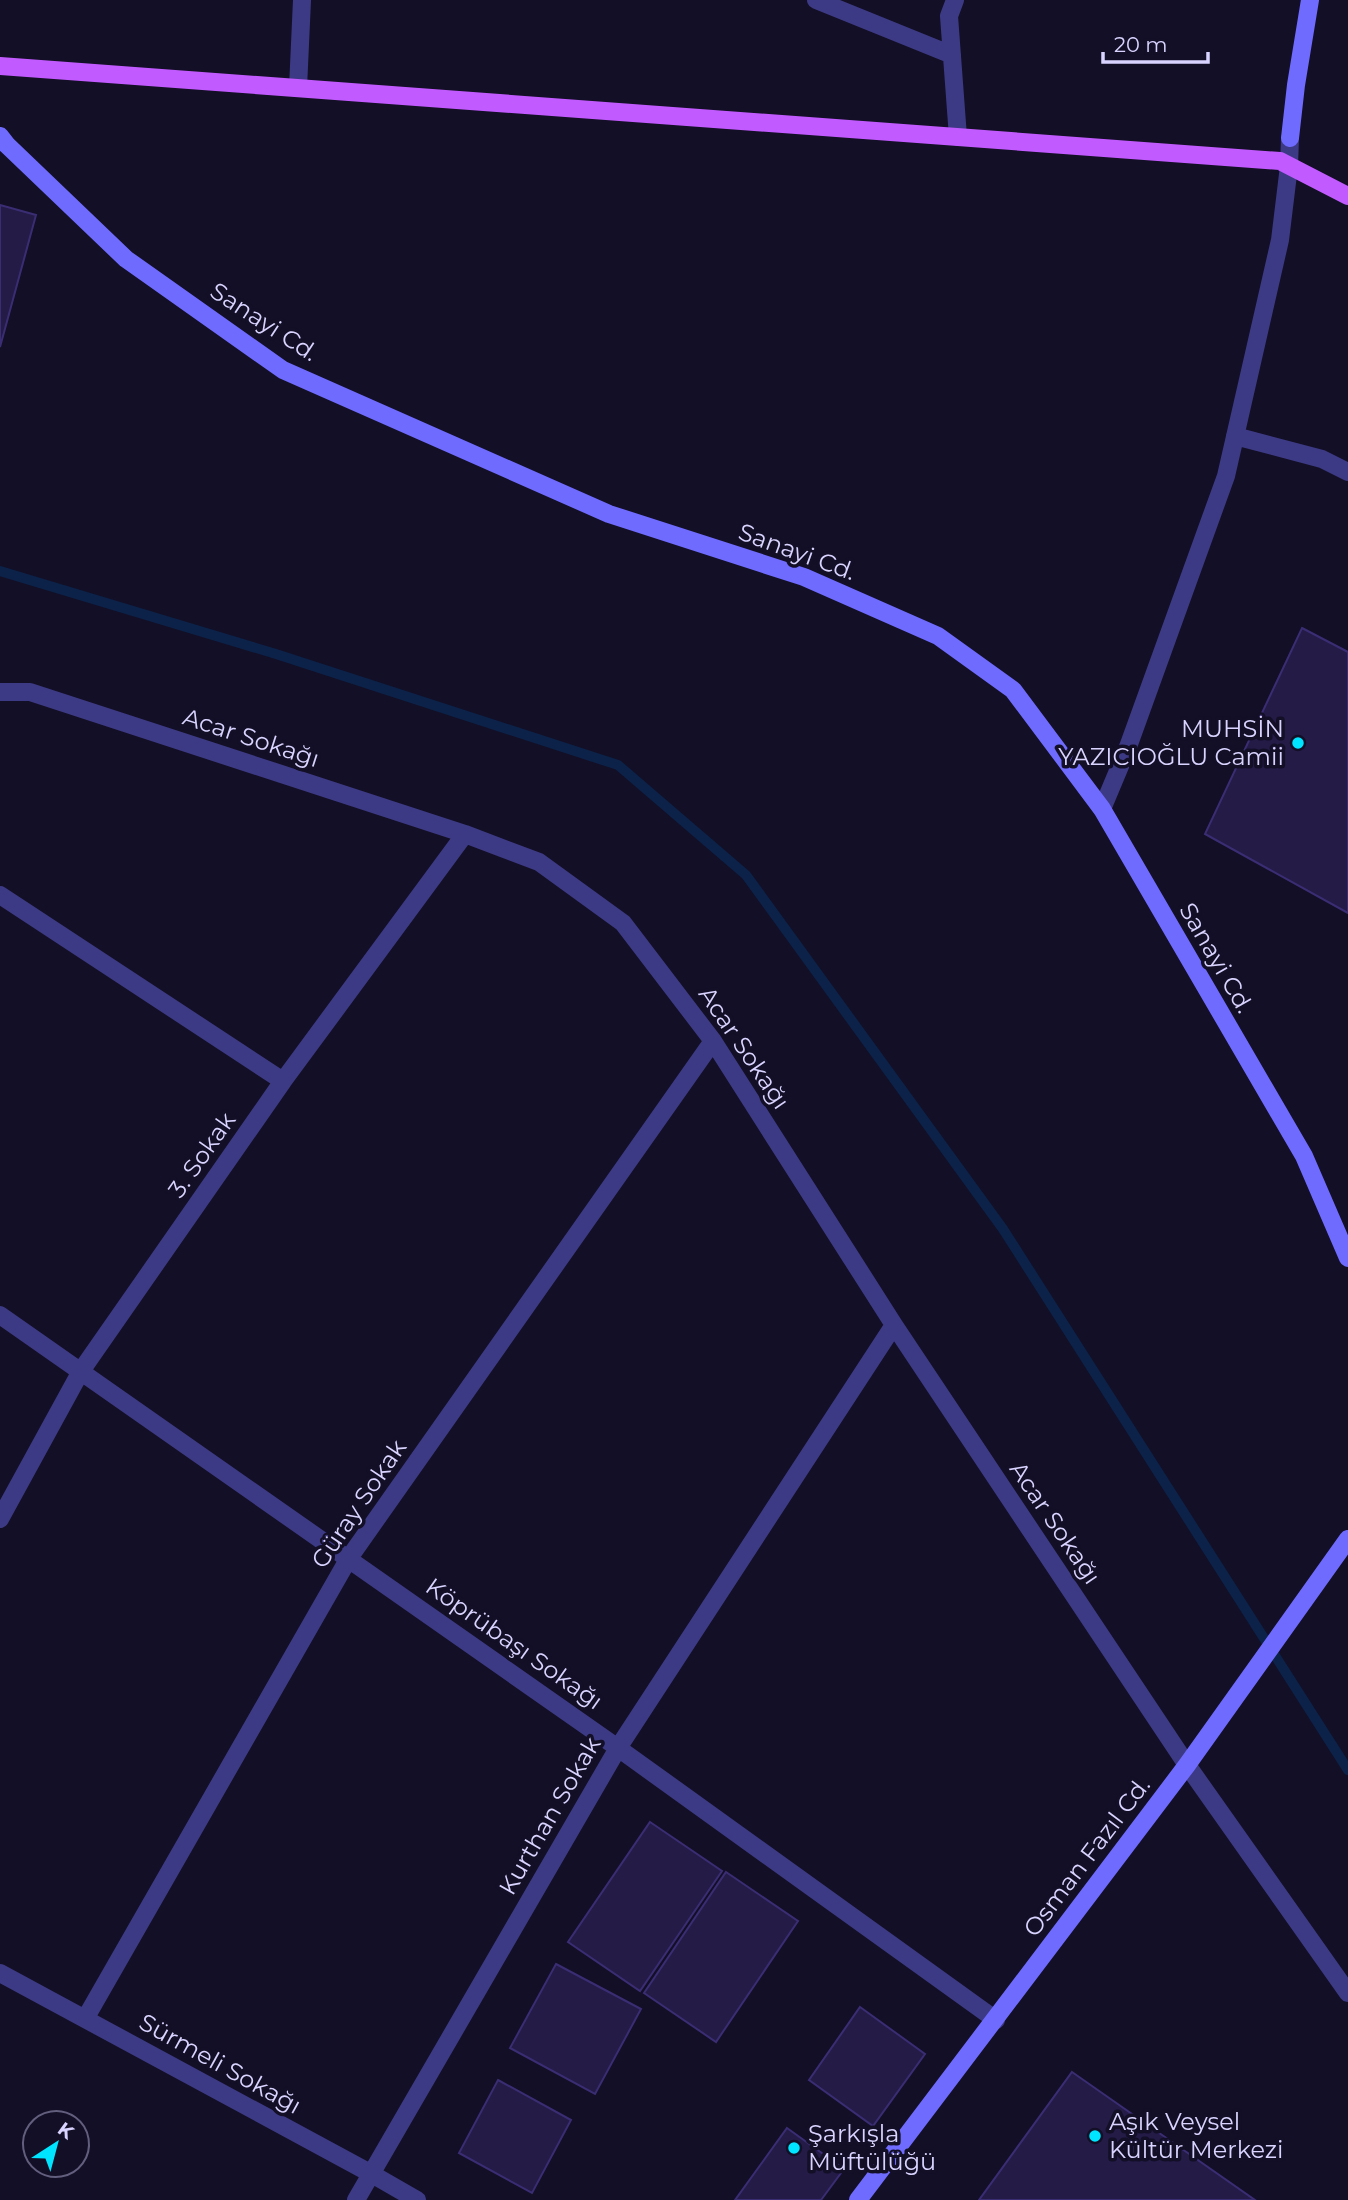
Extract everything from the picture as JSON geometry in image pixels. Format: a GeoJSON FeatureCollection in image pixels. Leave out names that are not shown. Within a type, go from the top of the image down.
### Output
{"type":"FeatureCollection","features":[{"type":"Feature","properties":{"kind":"main road"},"geometry":{"type":"LineString","coordinates":[[0,66],[1280,161],[1348,196]]}},
{"type":"Feature","properties":{"kind":"street"},"geometry":{"type":"LineString","coordinates":[[298,88],[302,0]]}},
{"type":"Feature","properties":{"kind":"street"},"geometry":{"type":"LineString","coordinates":[[816,0],[952,55]]}},
{"type":"Feature","properties":{"kind":"street"},"geometry":{"type":"LineString","coordinates":[[955,0],[949,16],[958,137]]}},
{"type":"Feature","properties":{"kind":"street"},"geometry":{"type":"LineString","coordinates":[[1102,809],[1128,747],[1226,477],[1280,240],[1296,85],[1310,0]]}},
{"type":"Feature","properties":{"kind":"street","name":"Sanayi Cd."},"geometry":{"type":"LineString","coordinates":[[0,136],[126,259],[283,370],[609,514],[804,577],[938,636],[1013,691],[1102,809],[1304,1157],[1348,1258]]}},
{"type":"Feature","properties":{"kind":"street"},"geometry":{"type":"LineString","coordinates":[[1235,436],[1322,460],[1348,472]]}},
{"type":"Feature","properties":{"kind":"street","name":"Acar Sokağı"},"geometry":{"type":"LineString","coordinates":[[0,692],[30,692],[465,834],[539,862],[624,923],[713,1041],[894,1325],[1187,1765]]}},
{"type":"Feature","properties":{"kind":"street","name":"3. Sokak"},"geometry":{"type":"LineString","coordinates":[[0,1519],[81,1371],[283,1081],[465,834]]}},
{"type":"Feature","properties":{"kind":"street"},"geometry":{"type":"LineString","coordinates":[[0,895],[283,1081]]}},
{"type":"Feature","properties":{"kind":"street","name":"Güray Sokak"},"geometry":{"type":"LineString","coordinates":[[85,2019],[349,1558],[713,1041]]}},
{"type":"Feature","properties":{"kind":"street","name":"Köprübaşı Sokağı"},"geometry":{"type":"LineString","coordinates":[[0,1315],[618,1748],[996,2020]]}},
{"type":"Feature","properties":{"kind":"street","name":"Kurthan Sokak"},"geometry":{"type":"LineString","coordinates":[[356,2200],[618,1748],[894,1325]]}},
{"type":"Feature","properties":{"kind":"street","name":"Osman Fazıl Cd."},"geometry":{"type":"LineString","coordinates":[[858,2200],[1187,1765],[1348,1539]]}},
{"type":"Feature","properties":{"kind":"street"},"geometry":{"type":"LineString","coordinates":[[1187,1765],[1348,1993]]}},
{"type":"Feature","properties":{"kind":"street","name":"Sürmeli Sokağı"},"geometry":{"type":"LineString","coordinates":[[0,1973],[417,2200]]}},
{"type":"Feature","properties":{"kind":"building"},"geometry":{"type":"Polygon","coordinates":[[[0,205],[36,215],[0,347],[0,205]]]}},
{"type":"Feature","properties":{"kind":"building","name":"MUHSİN YAZICIOĞLU Camii"},"geometry":{"type":"Polygon","coordinates":[[[1302,628],[1348,652],[1348,913],[1205,834],[1302,628]]]}},
{"type":"Feature","properties":{"kind":"building"},"geometry":{"type":"Polygon","coordinates":[[[650,1822],[722,1871],[640,1991],[568,1942],[650,1822]]]}},
{"type":"Feature","properties":{"kind":"building"},"geometry":{"type":"Polygon","coordinates":[[[726,1872],[798,1921],[716,2042],[644,1993],[726,1872]]]}},
{"type":"Feature","properties":{"kind":"building"},"geometry":{"type":"Polygon","coordinates":[[[556,1964],[641,2009],[595,2094],[510,2048],[556,1964]]]}},
{"type":"Feature","properties":{"kind":"building"},"geometry":{"type":"Polygon","coordinates":[[[860,2007],[925,2054],[873,2126],[809,2080],[860,2007]]]}},
{"type":"Feature","properties":{"kind":"building","name":"Aşık Veysel Kültür Merkezi"},"geometry":{"type":"Polygon","coordinates":[[[1072,2072],[1255,2200],[979,2200],[1072,2072]]]}},
{"type":"Feature","properties":{"kind":"building"},"geometry":{"type":"Polygon","coordinates":[[[498,2080],[571,2120],[532,2193],[459,2153],[498,2080]]]}},
{"type":"Feature","properties":{"kind":"building","name":"Şarkışla Müftülüğü"},"geometry":{"type":"Polygon","coordinates":[[[787,2128],[844,2169],[821,2200],[735,2200],[787,2128]]]}},
{"type":"Feature","properties":{"kind":"waterway"},"geometry":{"type":"LineString","coordinates":[[0,571],[276,654],[618,765],[746,875],[1003,1229],[1348,1770]]}},
{"type":"Feature","properties":{"kind":"place","name":"MUHSİN YAZICIOĞLU Camii"},"geometry":{"type":"Point","coordinates":[1298,743]}},
{"type":"Feature","properties":{"kind":"place","name":"Aşık Veysel Kültür Merkezi"},"geometry":{"type":"Point","coordinates":[1095,2136]}},
{"type":"Feature","properties":{"kind":"place","name":"Şarkışla Müftülüğü"},"geometry":{"type":"Point","coordinates":[794,2148]}}]}
